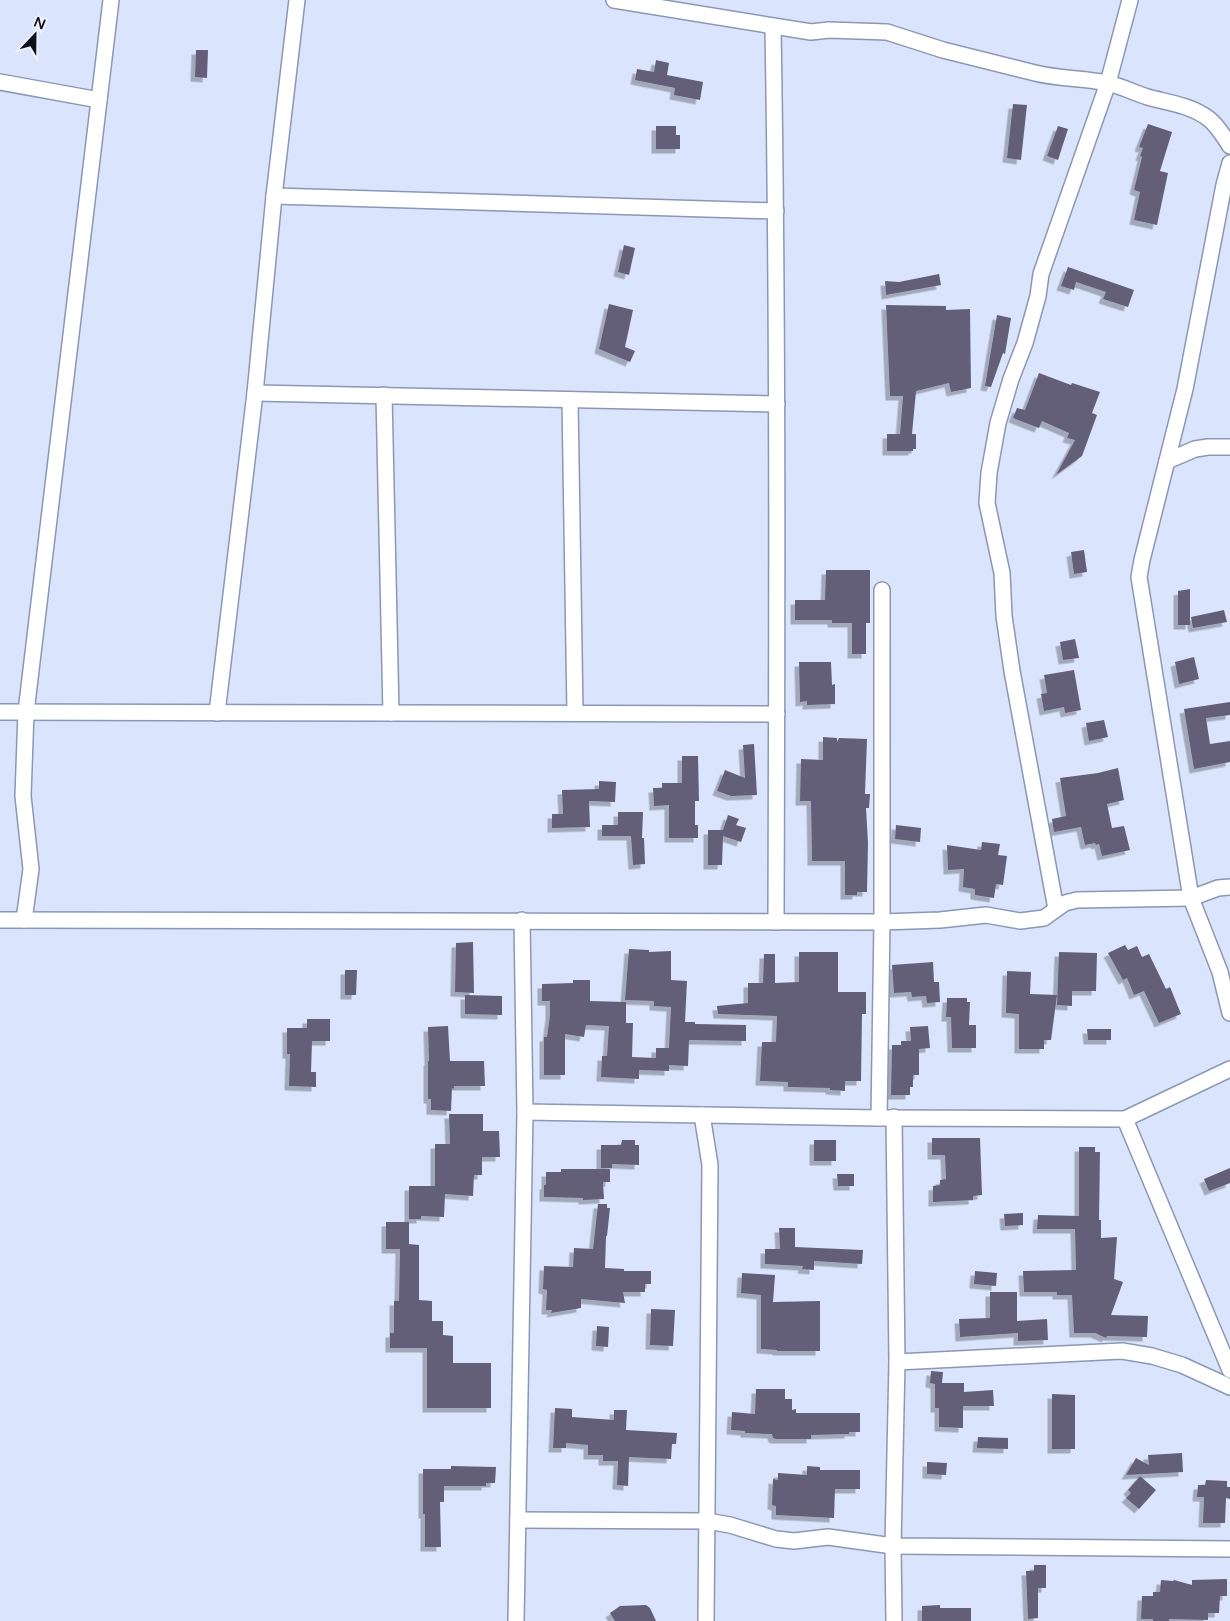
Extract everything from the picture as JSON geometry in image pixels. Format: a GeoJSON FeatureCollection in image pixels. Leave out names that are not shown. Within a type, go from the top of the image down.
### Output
{"type":"FeatureCollection","features":[{"type":"Feature","properties":{"kind":"street"},"geometry":{"type":"LineString","coordinates":[[24,920],[31,869],[23,796],[26,712],[111,0]]}},
{"type":"Feature","properties":{"kind":"street"},"geometry":{"type":"LineString","coordinates":[[217,713],[255,392],[274,196],[297,0]]}},
{"type":"Feature","properties":{"kind":"street"},"geometry":{"type":"LineString","coordinates":[[614,0],[811,32],[829,30],[887,32],[943,50],[1035,73],[1108,83],[1136,94],[1193,110],[1216,125],[1230,146]]}},
{"type":"Feature","properties":{"kind":"street"},"geometry":{"type":"LineString","coordinates":[[1056,909],[1012,671],[1004,616],[1002,573],[987,503],[989,473],[998,423],[1011,379],[1025,343],[1038,296],[1041,274],[1108,83],[1130,0]]}},
{"type":"Feature","properties":{"kind":"street"},"geometry":{"type":"LineString","coordinates":[[773,27],[777,404],[776,922]]}},
{"type":"Feature","properties":{"kind":"street"},"geometry":{"type":"LineString","coordinates":[[0,82],[99,100]]}},
{"type":"Feature","properties":{"kind":"street"},"geometry":{"type":"LineString","coordinates":[[1230,163],[1224,185],[1185,389],[1139,577],[1191,898],[1220,972],[1230,1013]]}},
{"type":"Feature","properties":{"kind":"street"},"geometry":{"type":"LineString","coordinates":[[274,196],[776,211]]}},
{"type":"Feature","properties":{"kind":"street"},"geometry":{"type":"LineString","coordinates":[[255,392],[777,404]]}},
{"type":"Feature","properties":{"kind":"street"},"geometry":{"type":"LineString","coordinates":[[384,395],[391,713]]}},
{"type":"Feature","properties":{"kind":"street"},"geometry":{"type":"LineString","coordinates":[[570,400],[575,713]]}},
{"type":"Feature","properties":{"kind":"street"},"geometry":{"type":"LineString","coordinates":[[1167,461],[1195,449],[1230,447]]}},
{"type":"Feature","properties":{"kind":"street"},"geometry":{"type":"LineString","coordinates":[[882,590],[882,922],[887,1117],[897,1362],[893,1546],[894,1621]]}},
{"type":"Feature","properties":{"kind":"street"},"geometry":{"type":"LineString","coordinates":[[0,712],[777,714]]}},
{"type":"Feature","properties":{"kind":"street"},"geometry":{"type":"LineString","coordinates":[[0,920],[882,922],[940,920],[986,915],[1020,921],[1044,918],[1065,903],[1091,899],[1191,898],[1218,888],[1230,888]]}},
{"type":"Feature","properties":{"kind":"street"},"geometry":{"type":"LineString","coordinates":[[516,1621],[525,1112],[522,920]]}},
{"type":"Feature","properties":{"kind":"street"},"geometry":{"type":"LineString","coordinates":[[525,1112],[1125,1119],[1230,1069]]}},
{"type":"Feature","properties":{"kind":"street"},"geometry":{"type":"LineString","coordinates":[[702,1115],[710,1165],[706,1621]]}},
{"type":"Feature","properties":{"kind":"street"},"geometry":{"type":"LineString","coordinates":[[1125,1119],[1230,1370]]}},
{"type":"Feature","properties":{"kind":"street"},"geometry":{"type":"LineString","coordinates":[[897,1362],[1122,1351],[1152,1356],[1182,1365],[1230,1387]]}},
{"type":"Feature","properties":{"kind":"street"},"geometry":{"type":"LineString","coordinates":[[518,1520],[707,1521],[730,1525],[776,1539],[794,1541],[828,1537],[893,1546],[1230,1549]]}},
{"type":"Feature","properties":{"kind":"building"},"geometry":{"type":"Polygon","coordinates":[[[196,50],[208,50],[207,78],[195,77],[196,50]]]}},
{"type":"Feature","properties":{"kind":"building"},"geometry":{"type":"Polygon","coordinates":[[[656,60],[669,63],[667,75],[703,82],[700,100],[674,95],[675,88],[635,80],[637,69],[654,72],[656,60]]]}},
{"type":"Feature","properties":{"kind":"building"},"geometry":{"type":"Polygon","coordinates":[[[1013,104],[1027,105],[1021,160],[1007,158],[1013,104]]]}},
{"type":"Feature","properties":{"kind":"building"},"geometry":{"type":"Polygon","coordinates":[[[1148,124],[1172,132],[1160,171],[1168,173],[1157,225],[1134,220],[1140,192],[1134,190],[1142,157],[1140,156],[1143,148],[1139,147],[1148,124]]]}},
{"type":"Feature","properties":{"kind":"building"},"geometry":{"type":"Polygon","coordinates":[[[656,126],[676,126],[676,135],[680,135],[680,149],[656,149],[656,126]]]}},
{"type":"Feature","properties":{"kind":"building"},"geometry":{"type":"Polygon","coordinates":[[[1058,126],[1068,129],[1058,160],[1047,156],[1058,126]]]}},
{"type":"Feature","properties":{"kind":"building"},"geometry":{"type":"Polygon","coordinates":[[[624,245],[635,248],[629,275],[618,272],[624,245]]]}},
{"type":"Feature","properties":{"kind":"building"},"geometry":{"type":"Polygon","coordinates":[[[1068,267],[1134,290],[1128,307],[1103,299],[1106,292],[1076,282],[1074,290],[1061,286],[1068,267]]]}},
{"type":"Feature","properties":{"kind":"building"},"geometry":{"type":"Polygon","coordinates":[[[939,274],[941,285],[886,295],[885,281],[899,282],[939,274]]]}},
{"type":"Feature","properties":{"kind":"building"},"geometry":{"type":"Polygon","coordinates":[[[609,304],[633,310],[625,347],[635,351],[630,362],[599,349],[609,304]]]}},
{"type":"Feature","properties":{"kind":"building"},"geometry":{"type":"Polygon","coordinates":[[[886,305],[946,306],[946,310],[970,309],[971,388],[951,392],[949,383],[916,391],[912,434],[916,434],[916,449],[913,449],[913,451],[887,451],[887,434],[900,434],[903,396],[890,396],[886,305]]]}},
{"type":"Feature","properties":{"kind":"building"},"geometry":{"type":"Polygon","coordinates":[[[997,315],[1011,318],[1005,354],[1003,353],[991,387],[985,386],[997,315]]]}},
{"type":"Feature","properties":{"kind":"building"},"geometry":{"type":"Polygon","coordinates":[[[1039,373],[1071,385],[1072,383],[1100,392],[1092,413],[1097,415],[1082,456],[1056,475],[1075,440],[1067,438],[1069,433],[1042,421],[1039,428],[1013,418],[1017,408],[1025,410],[1039,373]]]}},
{"type":"Feature","properties":{"kind":"building"},"geometry":{"type":"Polygon","coordinates":[[[1084,550],[1087,572],[1074,574],[1071,552],[1084,550]]]}},
{"type":"Feature","properties":{"kind":"building"},"geometry":{"type":"Polygon","coordinates":[[[826,570],[870,570],[870,623],[866,623],[866,654],[852,654],[852,623],[832,623],[832,620],[795,620],[795,600],[825,600],[826,570]]]}},
{"type":"Feature","properties":{"kind":"building"},"geometry":{"type":"Polygon","coordinates":[[[1190,589],[1190,625],[1178,625],[1178,591],[1190,589]]]}},
{"type":"Feature","properties":{"kind":"building"},"geometry":{"type":"Polygon","coordinates":[[[1224,610],[1227,622],[1193,628],[1191,617],[1224,610]]]}},
{"type":"Feature","properties":{"kind":"building"},"geometry":{"type":"Polygon","coordinates":[[[1075,639],[1079,658],[1063,660],[1060,642],[1075,639]]]}},
{"type":"Feature","properties":{"kind":"building"},"geometry":{"type":"Polygon","coordinates":[[[1194,657],[1199,679],[1179,684],[1175,662],[1194,657]]]}},
{"type":"Feature","properties":{"kind":"building"},"geometry":{"type":"Polygon","coordinates":[[[799,662],[831,662],[832,685],[835,684],[835,704],[807,705],[807,701],[800,702],[799,662]]]}},
{"type":"Feature","properties":{"kind":"building"},"geometry":{"type":"Polygon","coordinates":[[[1074,670],[1081,710],[1065,713],[1064,707],[1044,711],[1041,694],[1047,693],[1044,675],[1074,670]]]}},
{"type":"Feature","properties":{"kind":"building"},"geometry":{"type":"Polygon","coordinates":[[[1230,702],[1230,715],[1206,718],[1210,744],[1230,741],[1230,762],[1194,769],[1184,709],[1230,702]]]}},
{"type":"Feature","properties":{"kind":"building"},"geometry":{"type":"Polygon","coordinates":[[[1104,720],[1108,737],[1089,741],[1086,723],[1104,720]]]}},
{"type":"Feature","properties":{"kind":"building"},"geometry":{"type":"Polygon","coordinates":[[[823,737],[837,738],[837,742],[839,738],[867,739],[865,794],[870,794],[869,808],[866,808],[868,843],[867,892],[857,892],[857,895],[845,895],[845,861],[812,861],[811,801],[800,801],[801,759],[823,760],[823,737]]]}},
{"type":"Feature","properties":{"kind":"building"},"geometry":{"type":"Polygon","coordinates":[[[754,744],[757,795],[731,796],[717,791],[725,770],[745,778],[743,745],[754,744]]]}},
{"type":"Feature","properties":{"kind":"building"},"geometry":{"type":"Polygon","coordinates":[[[682,756],[698,756],[699,801],[695,801],[695,825],[698,825],[698,838],[669,838],[669,805],[654,806],[653,788],[662,788],[662,783],[682,783],[682,756]]]}},
{"type":"Feature","properties":{"kind":"building"},"geometry":{"type":"Polygon","coordinates":[[[1118,768],[1124,800],[1107,804],[1112,828],[1124,826],[1130,850],[1102,856],[1099,844],[1085,845],[1081,827],[1054,832],[1052,819],[1066,816],[1060,778],[1098,773],[1118,768]]]}},
{"type":"Feature","properties":{"kind":"building"},"geometry":{"type":"Polygon","coordinates":[[[599,781],[616,782],[615,802],[589,801],[590,827],[552,828],[552,814],[563,814],[562,790],[599,789],[599,781]]]}},
{"type":"Feature","properties":{"kind":"building"},"geometry":{"type":"Polygon","coordinates":[[[618,812],[643,812],[642,838],[644,838],[645,864],[633,865],[631,836],[602,836],[602,825],[618,825],[618,812]]]}},
{"type":"Feature","properties":{"kind":"building"},"geometry":{"type":"Polygon","coordinates":[[[728,815],[739,819],[736,825],[746,828],[741,842],[723,836],[722,865],[708,865],[708,830],[723,830],[728,815]]]}},
{"type":"Feature","properties":{"kind":"building"},"geometry":{"type":"Polygon","coordinates":[[[896,825],[921,828],[920,842],[895,839],[896,825]]]}},
{"type":"Feature","properties":{"kind":"building"},"geometry":{"type":"Polygon","coordinates":[[[982,842],[1000,844],[998,855],[1007,856],[1003,885],[996,884],[994,898],[975,895],[975,889],[963,887],[964,869],[948,870],[947,845],[981,850],[982,842]]]}},
{"type":"Feature","properties":{"kind":"building"},"geometry":{"type":"Polygon","coordinates":[[[473,942],[474,993],[455,992],[456,943],[473,942]]]}},
{"type":"Feature","properties":{"kind":"building"},"geometry":{"type":"Polygon","coordinates":[[[1125,945],[1128,950],[1137,946],[1142,957],[1149,954],[1166,989],[1170,987],[1181,1014],[1159,1023],[1144,991],[1134,995],[1127,978],[1123,980],[1108,953],[1125,945]]]}},
{"type":"Feature","properties":{"kind":"building"},"geometry":{"type":"Polygon","coordinates":[[[629,949],[649,950],[649,952],[671,951],[671,980],[687,981],[685,1022],[695,1022],[695,1024],[746,1025],[746,1041],[689,1040],[688,1066],[669,1065],[669,1071],[639,1070],[639,1079],[601,1077],[602,1056],[607,1056],[609,1026],[586,1025],[584,1037],[565,1034],[565,1075],[544,1075],[544,1037],[547,1037],[550,1001],[542,1001],[542,984],[573,983],[573,980],[590,980],[590,1001],[626,1002],[626,1023],[633,1023],[632,1057],[656,1058],[656,1048],[669,1048],[671,1007],[654,1006],[654,1001],[625,1000],[629,949]]]}},
{"type":"Feature","properties":{"kind":"building"},"geometry":{"type":"Polygon","coordinates":[[[799,952],[838,952],[838,992],[866,992],[866,1014],[862,1014],[861,1081],[845,1081],[845,1091],[830,1090],[830,1088],[788,1087],[788,1082],[760,1081],[762,1042],[776,1042],[777,1016],[718,1014],[717,1006],[748,1003],[748,983],[763,983],[764,954],[775,954],[775,983],[799,982],[799,952]]]}},
{"type":"Feature","properties":{"kind":"building"},"geometry":{"type":"Polygon","coordinates":[[[1059,952],[1097,953],[1096,991],[1072,991],[1072,1006],[1057,1005],[1059,952]]]}},
{"type":"Feature","properties":{"kind":"building"},"geometry":{"type":"Polygon","coordinates":[[[933,962],[934,982],[939,982],[940,1002],[927,1003],[926,996],[912,997],[911,992],[894,993],[892,965],[933,962]]]}},
{"type":"Feature","properties":{"kind":"building"},"geometry":{"type":"Polygon","coordinates":[[[345,970],[357,970],[356,995],[345,995],[345,970]]]}},
{"type":"Feature","properties":{"kind":"building"},"geometry":{"type":"Polygon","coordinates":[[[1007,971],[1031,972],[1030,994],[1057,995],[1051,1040],[1044,1040],[1044,1049],[1019,1049],[1019,1014],[1006,1013],[1007,971]]]}},
{"type":"Feature","properties":{"kind":"building"},"geometry":{"type":"Polygon","coordinates":[[[465,995],[502,996],[502,1015],[465,1014],[465,995]]]}},
{"type":"Feature","properties":{"kind":"building"},"geometry":{"type":"Polygon","coordinates":[[[947,998],[967,998],[967,1002],[970,1002],[969,1025],[976,1025],[976,1048],[952,1048],[951,1017],[946,1017],[947,998]]]}},
{"type":"Feature","properties":{"kind":"building"},"geometry":{"type":"Polygon","coordinates":[[[307,1019],[330,1019],[330,1041],[312,1041],[311,1072],[316,1072],[316,1087],[289,1086],[290,1054],[287,1054],[287,1028],[307,1028],[307,1019]]]}},
{"type":"Feature","properties":{"kind":"building"},"geometry":{"type":"Polygon","coordinates":[[[448,1026],[450,1061],[484,1061],[485,1086],[454,1086],[454,1089],[452,1088],[451,1111],[431,1110],[431,1099],[428,1099],[428,1027],[448,1026]]]}},
{"type":"Feature","properties":{"kind":"building"},"geometry":{"type":"Polygon","coordinates":[[[928,1026],[930,1048],[919,1049],[919,1075],[913,1075],[913,1087],[910,1087],[910,1095],[891,1095],[892,1045],[901,1045],[901,1041],[911,1041],[910,1027],[928,1026]]]}},
{"type":"Feature","properties":{"kind":"building"},"geometry":{"type":"Polygon","coordinates":[[[1087,1029],[1111,1029],[1111,1040],[1088,1040],[1087,1029]]]}},
{"type":"Feature","properties":{"kind":"building"},"geometry":{"type":"Polygon","coordinates":[[[449,1114],[483,1114],[483,1131],[499,1131],[500,1157],[482,1157],[482,1175],[474,1175],[473,1196],[445,1194],[444,1217],[421,1216],[421,1219],[409,1219],[409,1186],[435,1186],[435,1144],[450,1144],[449,1114]]]}},
{"type":"Feature","properties":{"kind":"building"},"geometry":{"type":"Polygon","coordinates":[[[932,1138],[980,1138],[982,1195],[973,1196],[973,1200],[933,1202],[933,1186],[940,1185],[940,1180],[946,1179],[945,1155],[932,1155],[932,1138]]]}},
{"type":"Feature","properties":{"kind":"building"},"geometry":{"type":"Polygon","coordinates":[[[622,1140],[635,1140],[635,1145],[639,1145],[639,1165],[612,1164],[612,1168],[601,1168],[601,1145],[621,1145],[622,1140]]]}},
{"type":"Feature","properties":{"kind":"building"},"geometry":{"type":"Polygon","coordinates":[[[814,1140],[836,1140],[836,1161],[814,1161],[814,1140]]]}},
{"type":"Feature","properties":{"kind":"building"},"geometry":{"type":"Polygon","coordinates":[[[1079,1147],[1095,1147],[1095,1152],[1100,1152],[1099,1220],[1101,1220],[1101,1238],[1117,1237],[1114,1279],[1123,1282],[1111,1315],[1148,1316],[1147,1337],[1107,1336],[1106,1338],[1095,1333],[1074,1333],[1072,1295],[1057,1295],[1057,1292],[1024,1292],[1023,1271],[1076,1270],[1075,1229],[1037,1229],[1038,1215],[1079,1216],[1079,1147]]]}},
{"type":"Feature","properties":{"kind":"building"},"geometry":{"type":"Polygon","coordinates":[[[1230,1168],[1230,1183],[1209,1191],[1204,1179],[1230,1168]]]}},
{"type":"Feature","properties":{"kind":"building"},"geometry":{"type":"Polygon","coordinates":[[[561,1169],[610,1169],[610,1182],[603,1182],[604,1199],[583,1200],[583,1198],[544,1197],[546,1172],[561,1172],[561,1169]]]}},
{"type":"Feature","properties":{"kind":"building"},"geometry":{"type":"Polygon","coordinates":[[[837,1174],[854,1174],[854,1186],[838,1186],[837,1174]]]}},
{"type":"Feature","properties":{"kind":"building"},"geometry":{"type":"Polygon","coordinates":[[[598,1204],[607,1204],[607,1208],[610,1208],[606,1236],[605,1268],[624,1269],[624,1271],[651,1271],[651,1284],[645,1284],[645,1292],[623,1292],[625,1303],[581,1299],[581,1308],[551,1313],[552,1310],[546,1310],[547,1290],[543,1289],[544,1266],[573,1267],[574,1248],[593,1249],[598,1204]]]}},
{"type":"Feature","properties":{"kind":"building"},"geometry":{"type":"Polygon","coordinates":[[[1023,1213],[1023,1225],[1005,1226],[1004,1214],[1023,1213]]]}},
{"type":"Feature","properties":{"kind":"building"},"geometry":{"type":"Polygon","coordinates":[[[386,1222],[409,1222],[409,1244],[419,1245],[419,1300],[432,1301],[432,1321],[443,1321],[443,1335],[453,1336],[453,1363],[491,1363],[491,1408],[427,1408],[427,1348],[390,1348],[390,1333],[394,1333],[394,1301],[399,1301],[400,1249],[386,1249],[386,1222]]]}},
{"type":"Feature","properties":{"kind":"building"},"geometry":{"type":"Polygon","coordinates":[[[779,1228],[795,1228],[795,1247],[863,1250],[862,1264],[814,1261],[814,1270],[802,1269],[803,1266],[765,1264],[765,1249],[780,1249],[779,1228]]]}},
{"type":"Feature","properties":{"kind":"building"},"geometry":{"type":"Polygon","coordinates":[[[975,1271],[997,1273],[996,1286],[974,1284],[975,1271]]]}},
{"type":"Feature","properties":{"kind":"building"},"geometry":{"type":"Polygon","coordinates":[[[742,1273],[775,1275],[773,1302],[820,1301],[820,1351],[761,1349],[761,1295],[741,1293],[742,1273]]]}},
{"type":"Feature","properties":{"kind":"building"},"geometry":{"type":"Polygon","coordinates":[[[990,1292],[1017,1292],[1017,1321],[1047,1319],[1048,1340],[1018,1341],[1018,1333],[960,1337],[959,1319],[990,1318],[990,1292]]]}},
{"type":"Feature","properties":{"kind":"building"},"geometry":{"type":"Polygon","coordinates":[[[651,1309],[675,1310],[673,1346],[650,1345],[651,1309]]]}},
{"type":"Feature","properties":{"kind":"building"},"geometry":{"type":"Polygon","coordinates":[[[597,1326],[609,1327],[608,1347],[596,1346],[597,1326]]]}},
{"type":"Feature","properties":{"kind":"building"},"geometry":{"type":"Polygon","coordinates":[[[931,1371],[943,1372],[942,1383],[964,1383],[964,1392],[993,1390],[994,1406],[963,1406],[963,1428],[939,1427],[939,1408],[935,1408],[935,1384],[930,1383],[931,1371]]]}},
{"type":"Feature","properties":{"kind":"building"},"geometry":{"type":"Polygon","coordinates":[[[756,1389],[785,1389],[785,1399],[792,1399],[792,1410],[796,1409],[796,1413],[860,1413],[860,1432],[811,1435],[811,1439],[776,1439],[773,1438],[772,1434],[745,1433],[745,1431],[731,1430],[732,1412],[755,1414],[756,1389]]]}},
{"type":"Feature","properties":{"kind":"building"},"geometry":{"type":"Polygon","coordinates":[[[1052,1394],[1075,1395],[1075,1449],[1052,1449],[1052,1394]]]}},
{"type":"Feature","properties":{"kind":"building"},"geometry":{"type":"Polygon","coordinates":[[[555,1408],[572,1409],[572,1417],[614,1420],[614,1410],[627,1410],[626,1430],[677,1433],[676,1444],[672,1444],[671,1459],[629,1457],[628,1486],[617,1485],[618,1461],[603,1461],[603,1455],[588,1455],[588,1445],[566,1443],[566,1448],[553,1448],[555,1408]]]}},
{"type":"Feature","properties":{"kind":"building"},"geometry":{"type":"Polygon","coordinates":[[[978,1437],[1008,1438],[1008,1449],[977,1448],[978,1437]]]}},
{"type":"Feature","properties":{"kind":"building"},"geometry":{"type":"Polygon","coordinates":[[[1182,1453],[1183,1472],[1126,1475],[1136,1458],[1149,1465],[1148,1455],[1182,1453]]]}},
{"type":"Feature","properties":{"kind":"building"},"geometry":{"type":"Polygon","coordinates":[[[927,1462],[947,1463],[946,1475],[927,1474],[927,1462]]]}},
{"type":"Feature","properties":{"kind":"building"},"geometry":{"type":"Polygon","coordinates":[[[451,1466],[496,1467],[495,1483],[486,1483],[486,1486],[444,1486],[444,1502],[440,1502],[441,1547],[425,1547],[423,1469],[451,1469],[451,1466]]]}},
{"type":"Feature","properties":{"kind":"building"},"geometry":{"type":"Polygon","coordinates":[[[807,1466],[820,1467],[820,1470],[860,1470],[860,1489],[835,1489],[834,1518],[776,1515],[776,1506],[772,1505],[773,1479],[778,1480],[778,1473],[807,1475],[807,1466]]]}},
{"type":"Feature","properties":{"kind":"building"},"geometry":{"type":"Polygon","coordinates":[[[1140,1476],[1156,1490],[1139,1509],[1126,1498],[1131,1493],[1128,1490],[1140,1476]]]}},
{"type":"Feature","properties":{"kind":"building"},"geometry":{"type":"Polygon","coordinates":[[[1206,1480],[1227,1481],[1227,1487],[1230,1487],[1230,1499],[1226,1498],[1225,1523],[1203,1523],[1204,1497],[1197,1497],[1198,1485],[1205,1485],[1206,1480]]]}},
{"type":"Feature","properties":{"kind":"building"},"geometry":{"type":"Polygon","coordinates":[[[1034,1565],[1046,1565],[1046,1588],[1038,1588],[1038,1618],[1028,1619],[1026,1571],[1034,1571],[1034,1565]]]}},
{"type":"Feature","properties":{"kind":"building"},"geometry":{"type":"Polygon","coordinates":[[[1227,1579],[1227,1596],[1220,1596],[1219,1613],[1208,1613],[1208,1620],[1169,1619],[1169,1621],[1153,1621],[1153,1619],[1141,1619],[1142,1596],[1153,1596],[1153,1592],[1160,1592],[1161,1580],[1174,1580],[1192,1585],[1192,1580],[1227,1579]]]}},
{"type":"Feature","properties":{"kind":"building"},"geometry":{"type":"Polygon","coordinates":[[[646,1605],[650,1608],[656,1621],[615,1621],[610,1613],[620,1606],[646,1605]]]}},
{"type":"Feature","properties":{"kind":"building"},"geometry":{"type":"Polygon","coordinates":[[[940,1605],[940,1608],[971,1608],[971,1621],[922,1621],[922,1606],[940,1605]]]}}]}
